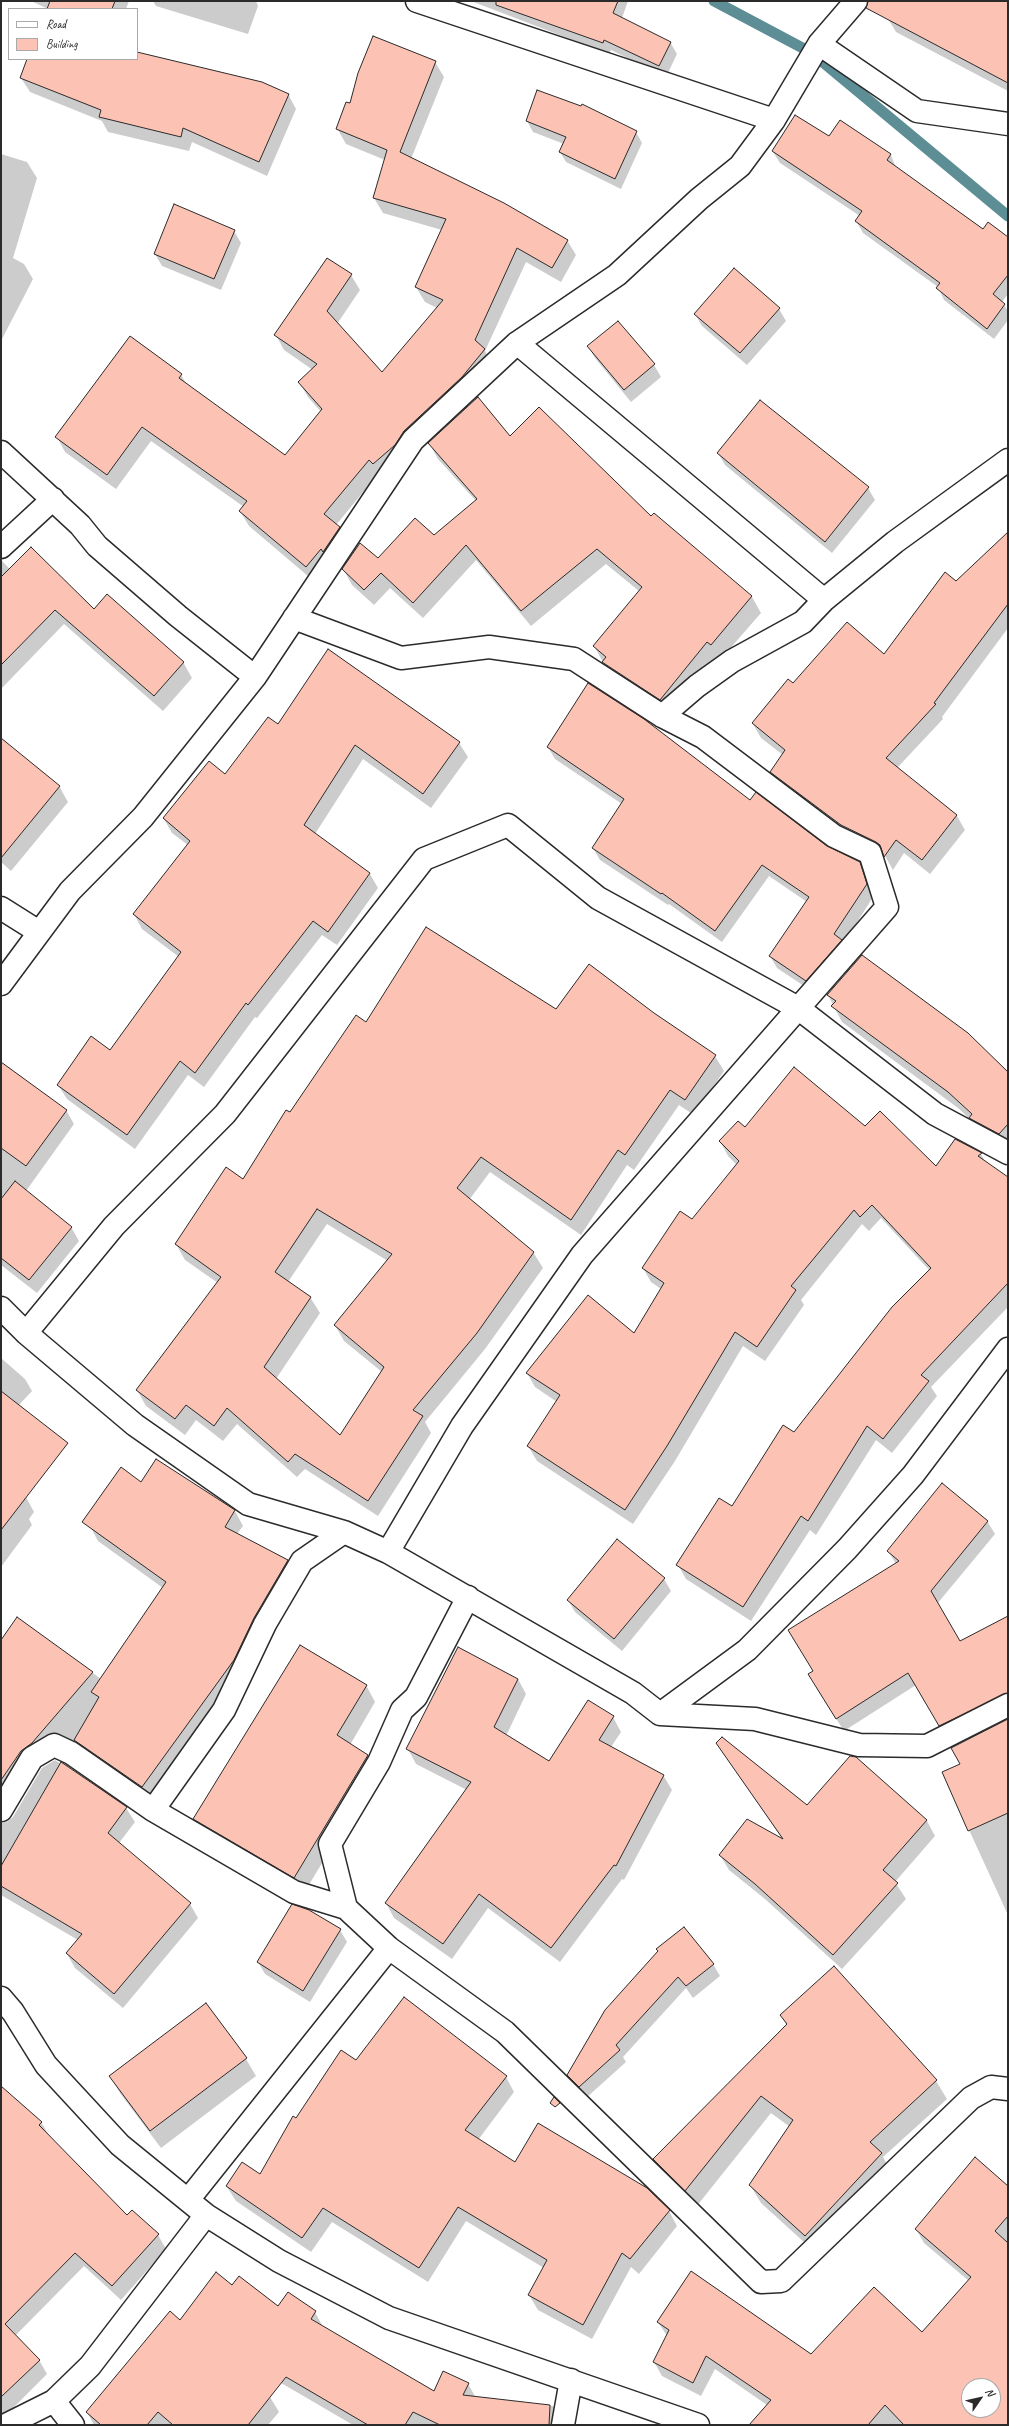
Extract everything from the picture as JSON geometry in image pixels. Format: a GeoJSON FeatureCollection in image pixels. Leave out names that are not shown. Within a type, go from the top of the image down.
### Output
{"type":"FeatureCollection","features":[{"type":"Feature","properties":{"kind":"street"},"geometry":{"type":"LineString","coordinates":[[417,1],[774,120]]}},
{"type":"Feature","properties":{"kind":"street"},"geometry":{"type":"LineString","coordinates":[[1,984],[70,891],[143,817],[255,677],[413,440],[517,343],[617,275],[699,199],[740,166],[774,120],[819,46],[856,1]]}},
{"type":"Feature","properties":{"kind":"street"},"geometry":{"type":"LineString","coordinates":[[819,46],[917,111],[1008,124]]}},
{"type":"Feature","properties":{"kind":"street"},"geometry":{"type":"LineString","coordinates":[[517,343],[824,600]]}},
{"type":"Feature","properties":{"kind":"street"},"geometry":{"type":"LineString","coordinates":[[1,452],[80,525],[98,546],[178,616],[255,677]]}},
{"type":"Feature","properties":{"kind":"street"},"geometry":{"type":"LineString","coordinates":[[662,716],[697,686],[732,661],[803,622],[824,600],[895,542],[1008,460]]}},
{"type":"Feature","properties":{"kind":"street"},"geometry":{"type":"LineString","coordinates":[[1,547],[53,499]]}},
{"type":"Feature","properties":{"kind":"street"},"geometry":{"type":"LineString","coordinates":[[294,618],[401,658],[490,647],[574,659],[662,716],[703,737],[834,836],[870,853],[887,907],[582,1255],[462,1426],[388,1552]]}},
{"type":"Feature","properties":{"kind":"street"},"geometry":{"type":"LineString","coordinates":[[26,1333],[114,1226],[224,1114],[424,858],[508,825],[598,898],[798,1008],[934,1114],[1008,1153]]}},
{"type":"Feature","properties":{"kind":"street"},"geometry":{"type":"LineString","coordinates":[[1,908],[39,932]]}},
{"type":"Feature","properties":{"kind":"street"},"geometry":{"type":"LineString","coordinates":[[1,1308],[26,1333],[134,1425],[248,1504],[344,1532],[388,1552],[633,1693],[660,1714],[755,1719],[859,1745],[927,1746],[1008,1705]]}},
{"type":"Feature","properties":{"kind":"street"},"geometry":{"type":"LineString","coordinates":[[660,1714],[747,1650],[847,1548],[913,1476],[1008,1349]]}},
{"type":"Feature","properties":{"kind":"street"},"geometry":{"type":"LineString","coordinates":[[153,1810],[224,1710],[265,1624],[302,1561],[344,1532]]}},
{"type":"Feature","properties":{"kind":"street"},"geometry":{"type":"LineString","coordinates":[[346,1908],[330,1844],[379,1762],[402,1710],[416,1697],[468,1597]]}},
{"type":"Feature","properties":{"kind":"street"},"geometry":{"type":"LineString","coordinates":[[1,1810],[32,1758],[54,1745],[71,1753],[153,1810],[294,1892],[346,1908],[389,1948],[505,2032],[761,2282],[781,2281],[971,2098],[991,2087],[1008,2089]]}},
{"type":"Feature","properties":{"kind":"street"},"geometry":{"type":"LineString","coordinates":[[188,2200],[389,1948]]}},
{"type":"Feature","properties":{"kind":"street"},"geometry":{"type":"LineString","coordinates":[[1,1998],[13,2012],[46,2065],[120,2145],[206,2215],[279,2260],[389,2318],[698,2425]]}},
{"type":"Feature","properties":{"kind":"street"},"geometry":{"type":"LineString","coordinates":[[6,2425],[54,2401],[90,2366],[206,2215]]}},
{"type":"Feature","properties":{"kind":"street"},"geometry":{"type":"LineString","coordinates":[[563,2425],[571,2380]]}},
{"type":"Feature","properties":{"kind":"street"},"geometry":{"type":"LineString","coordinates":[[54,2401],[73,2425]]}},
{"type":"Feature","properties":{"kind":"building"},"geometry":{"type":"Polygon","coordinates":[[[50,1],[115,1],[112,8],[47,8],[50,1]]]}},
{"type":"Feature","properties":{"kind":"building"},"geometry":{"type":"Polygon","coordinates":[[[496,1],[618,1],[613,13],[671,42],[659,66],[604,40],[603,43],[496,5],[496,1]]]}},
{"type":"Feature","properties":{"kind":"building"},"geometry":{"type":"Polygon","coordinates":[[[868,1],[1008,1],[1008,83],[866,8],[868,1]]]}},
{"type":"Feature","properties":{"kind":"building"},"geometry":{"type":"Polygon","coordinates":[[[373,36],[436,61],[400,152],[504,203],[568,240],[552,268],[517,248],[475,340],[485,349],[462,377],[404,431],[395,445],[373,464],[369,460],[324,514],[340,527],[323,552],[321,549],[306,567],[239,511],[247,501],[142,427],[107,475],[55,437],[130,336],[182,374],[179,378],[285,455],[322,409],[298,382],[317,364],[274,335],[327,258],[352,274],[327,311],[382,372],[443,300],[415,287],[446,219],[373,198],[387,150],[336,129],[346,102],[350,103],[358,73],[373,36]]]}},
{"type":"Feature","properties":{"kind":"building"},"geometry":{"type":"Polygon","coordinates":[[[138,52],[262,82],[289,94],[259,162],[183,128],[181,137],[99,117],[101,110],[20,78],[27,60],[138,60],[138,52]]]}},
{"type":"Feature","properties":{"kind":"building"},"geometry":{"type":"Polygon","coordinates":[[[537,90],[581,106],[582,104],[637,131],[615,179],[559,152],[566,137],[526,121],[537,90]]]}},
{"type":"Feature","properties":{"kind":"building"},"geometry":{"type":"Polygon","coordinates":[[[795,115],[829,136],[840,120],[891,154],[887,160],[983,229],[988,222],[1008,237],[1008,275],[993,294],[1005,304],[987,329],[936,288],[940,283],[855,221],[862,211],[772,151],[795,115]]]}},
{"type":"Feature","properties":{"kind":"building"},"geometry":{"type":"Polygon","coordinates":[[[174,204],[235,230],[214,279],[154,254],[174,204]]]}},
{"type":"Feature","properties":{"kind":"building"},"geometry":{"type":"Polygon","coordinates":[[[734,268],[780,308],[740,353],[694,314],[734,268]]]}},
{"type":"Feature","properties":{"kind":"building"},"geometry":{"type":"Polygon","coordinates":[[[618,321],[655,364],[624,390],[587,346],[618,321]]]}},
{"type":"Feature","properties":{"kind":"building"},"geometry":{"type":"Polygon","coordinates":[[[478,397],[510,436],[539,407],[651,516],[654,513],[752,596],[711,645],[707,642],[660,700],[602,662],[606,657],[593,646],[642,587],[597,549],[521,611],[466,545],[413,603],[381,573],[364,590],[342,569],[360,543],[378,558],[415,518],[434,535],[477,499],[428,443],[478,397]]]}},
{"type":"Feature","properties":{"kind":"building"},"geometry":{"type":"Polygon","coordinates":[[[760,400],[869,487],[825,542],[717,453],[760,400]]]}},
{"type":"Feature","properties":{"kind":"building"},"geometry":{"type":"Polygon","coordinates":[[[1008,532],[1008,604],[934,703],[936,704],[886,758],[957,815],[922,860],[896,840],[884,857],[880,845],[876,842],[841,825],[770,772],[785,750],[752,723],[788,679],[793,683],[847,622],[884,654],[945,572],[956,581],[1008,532]]]}},
{"type":"Feature","properties":{"kind":"building"},"geometry":{"type":"Polygon","coordinates":[[[31,547],[94,609],[107,594],[184,662],[154,696],[55,610],[1,665],[1,577],[31,547]]]}},
{"type":"Feature","properties":{"kind":"building"},"geometry":{"type":"Polygon","coordinates":[[[328,649],[460,742],[423,794],[355,745],[304,825],[370,873],[328,932],[313,921],[248,1005],[246,1003],[195,1073],[180,1061],[127,1135],[57,1085],[91,1036],[110,1050],[181,952],[133,914],[190,841],[163,818],[209,761],[225,774],[268,717],[278,724],[328,649]]]}},
{"type":"Feature","properties":{"kind":"building"},"geometry":{"type":"Polygon","coordinates":[[[588,683],[644,719],[750,800],[756,792],[827,846],[860,862],[867,884],[834,934],[842,940],[806,981],[769,956],[809,897],[762,865],[715,931],[662,893],[661,894],[592,848],[624,799],[547,747],[588,683]]]}},
{"type":"Feature","properties":{"kind":"building"},"geometry":{"type":"Polygon","coordinates":[[[1,738],[60,786],[1,858],[1,738]]]}},
{"type":"Feature","properties":{"kind":"building"},"geometry":{"type":"Polygon","coordinates":[[[426,927],[556,1009],[589,964],[654,1013],[716,1055],[685,1100],[670,1090],[625,1155],[618,1150],[571,1220],[481,1157],[457,1188],[534,1252],[477,1333],[413,1410],[423,1416],[368,1501],[295,1454],[288,1462],[227,1408],[214,1426],[186,1405],[175,1419],[136,1390],[221,1277],[175,1244],[226,1167],[243,1179],[286,1110],[290,1112],[356,1015],[366,1022],[426,927]],[[317,1209],[275,1272],[311,1297],[264,1367],[340,1435],[384,1367],[334,1325],[392,1254],[317,1209]]]}},
{"type":"Feature","properties":{"kind":"building"},"geometry":{"type":"Polygon","coordinates":[[[862,955],[968,1033],[1008,1072],[1008,1124],[999,1134],[969,1118],[972,1114],[948,1092],[831,1006],[836,1001],[827,995],[862,955]]]}},
{"type":"Feature","properties":{"kind":"building"},"geometry":{"type":"Polygon","coordinates":[[[1,1062],[67,1110],[26,1166],[1,1148],[1,1062]]]}},
{"type":"Feature","properties":{"kind":"building"},"geometry":{"type":"Polygon","coordinates":[[[794,1067],[865,1126],[880,1111],[936,1166],[955,1139],[982,1153],[978,1156],[1008,1177],[1008,1283],[921,1375],[929,1381],[883,1439],[867,1426],[808,1521],[801,1516],[743,1607],[676,1565],[719,1498],[732,1506],[783,1425],[794,1432],[892,1307],[931,1268],[872,1205],[860,1217],[854,1210],[791,1286],[796,1290],[757,1347],[735,1332],[667,1446],[625,1510],[527,1446],[560,1395],[526,1373],[588,1295],[634,1333],[664,1283],[642,1268],[680,1211],[692,1219],[739,1161],[719,1141],[738,1121],[745,1127],[794,1067]]]}},
{"type":"Feature","properties":{"kind":"building"},"geometry":{"type":"Polygon","coordinates":[[[15,1181],[72,1227],[29,1280],[1,1258],[1,1199],[15,1181]]]}},
{"type":"Feature","properties":{"kind":"building"},"geometry":{"type":"Polygon","coordinates":[[[1,1391],[68,1443],[1,1530],[1,1391]]]}},
{"type":"Feature","properties":{"kind":"building"},"geometry":{"type":"Polygon","coordinates":[[[156,1459],[235,1510],[225,1527],[288,1560],[254,1618],[234,1660],[142,1787],[74,1740],[99,1697],[91,1692],[166,1582],[82,1522],[121,1467],[141,1482],[156,1459]]]}},
{"type":"Feature","properties":{"kind":"building"},"geometry":{"type":"Polygon","coordinates":[[[942,1483],[988,1521],[931,1591],[960,1641],[1008,1616],[1008,1693],[939,1726],[908,1673],[836,1719],[808,1674],[813,1671],[788,1630],[899,1561],[887,1551],[942,1483]]]}},
{"type":"Feature","properties":{"kind":"building"},"geometry":{"type":"Polygon","coordinates":[[[617,1539],[665,1578],[614,1639],[567,1600],[617,1539]]]}},
{"type":"Feature","properties":{"kind":"building"},"geometry":{"type":"Polygon","coordinates":[[[17,1617],[93,1672],[32,1743],[21,1751],[1,1780],[1,1640],[17,1617]]]}},
{"type":"Feature","properties":{"kind":"building"},"geometry":{"type":"Polygon","coordinates":[[[300,1645],[367,1685],[337,1735],[368,1755],[294,1878],[193,1819],[300,1645]]]}},
{"type":"Feature","properties":{"kind":"building"},"geometry":{"type":"Polygon","coordinates":[[[458,1647],[518,1679],[494,1727],[549,1761],[588,1700],[614,1716],[599,1740],[664,1775],[616,1866],[614,1865],[551,1948],[479,1894],[443,1944],[385,1903],[471,1782],[406,1749],[458,1647]]]}},
{"type":"Feature","properties":{"kind":"building"},"geometry":{"type":"Polygon","coordinates":[[[1008,1719],[1008,1813],[968,1831],[942,1772],[960,1764],[951,1748],[1008,1719]]]}},
{"type":"Feature","properties":{"kind":"building"},"geometry":{"type":"Polygon","coordinates":[[[722,1737],[807,1805],[850,1756],[856,1757],[927,1820],[883,1870],[898,1883],[833,1955],[755,1884],[719,1855],[747,1819],[783,1839],[716,1743],[722,1737]]]}},
{"type":"Feature","properties":{"kind":"building"},"geometry":{"type":"Polygon","coordinates":[[[61,1762],[127,1807],[108,1833],[191,1903],[114,1994],[66,1953],[82,1934],[1,1886],[1,1866],[61,1762]]]}},
{"type":"Feature","properties":{"kind":"building"},"geometry":{"type":"Polygon","coordinates":[[[292,1904],[309,1910],[341,1929],[303,1991],[257,1962],[292,1904]]]}},
{"type":"Feature","properties":{"kind":"building"},"geometry":{"type":"Polygon","coordinates":[[[684,1927],[714,1964],[686,1986],[678,1977],[616,2045],[620,2050],[579,2087],[567,2075],[605,2010],[658,1951],[656,1949],[684,1927]]]}},
{"type":"Feature","properties":{"kind":"building"},"geometry":{"type":"Polygon","coordinates":[[[834,1966],[937,2080],[870,2142],[882,2153],[805,2236],[749,2185],[793,2120],[761,2096],[685,2191],[653,2159],[787,2024],[780,2015],[834,1966]]]}},
{"type":"Feature","properties":{"kind":"building"},"geometry":{"type":"Polygon","coordinates":[[[404,1997],[507,2076],[465,2130],[515,2162],[538,2123],[647,2188],[670,2210],[630,2259],[622,2253],[583,2325],[528,2295],[547,2260],[458,2207],[419,2268],[323,2208],[302,2238],[226,2186],[242,2162],[260,2174],[293,2116],[296,2118],[341,2050],[356,2060],[404,1997]]]}},
{"type":"Feature","properties":{"kind":"building"},"geometry":{"type":"Polygon","coordinates":[[[206,2003],[247,2058],[150,2131],[109,2076],[206,2003]]]}},
{"type":"Feature","properties":{"kind":"building"},"geometry":{"type":"Polygon","coordinates":[[[1,2086],[42,2122],[39,2125],[127,2215],[132,2210],[159,2234],[112,2286],[75,2253],[5,2324],[40,2360],[1,2397],[1,2086]]]}},
{"type":"Feature","properties":{"kind":"building"},"geometry":{"type":"Polygon","coordinates":[[[554,2097],[560,2103],[555,2107],[550,2103],[554,2097]]]}},
{"type":"Feature","properties":{"kind":"building"},"geometry":{"type":"Polygon","coordinates":[[[975,2157],[1008,2186],[1008,2216],[995,2231],[1008,2243],[1008,2425],[904,2425],[885,2405],[868,2425],[749,2425],[771,2400],[706,2356],[693,2383],[653,2362],[669,2330],[657,2322],[691,2271],[811,2354],[874,2287],[922,2332],[971,2277],[915,2229],[975,2157]]]}},
{"type":"Feature","properties":{"kind":"building"},"geometry":{"type":"Polygon","coordinates":[[[216,2272],[232,2285],[239,2276],[278,2306],[288,2292],[316,2311],[311,2319],[434,2391],[443,2371],[469,2383],[463,2395],[550,2405],[549,2425],[440,2425],[413,2412],[405,2425],[368,2425],[286,2377],[248,2425],[173,2425],[158,2412],[147,2425],[101,2425],[86,2412],[170,2311],[180,2320],[216,2272]]]}},
{"type":"Feature","properties":{"kind":"waterway"},"geometry":{"type":"LineString","coordinates":[[714,1],[812,53],[1008,216]]}}]}
